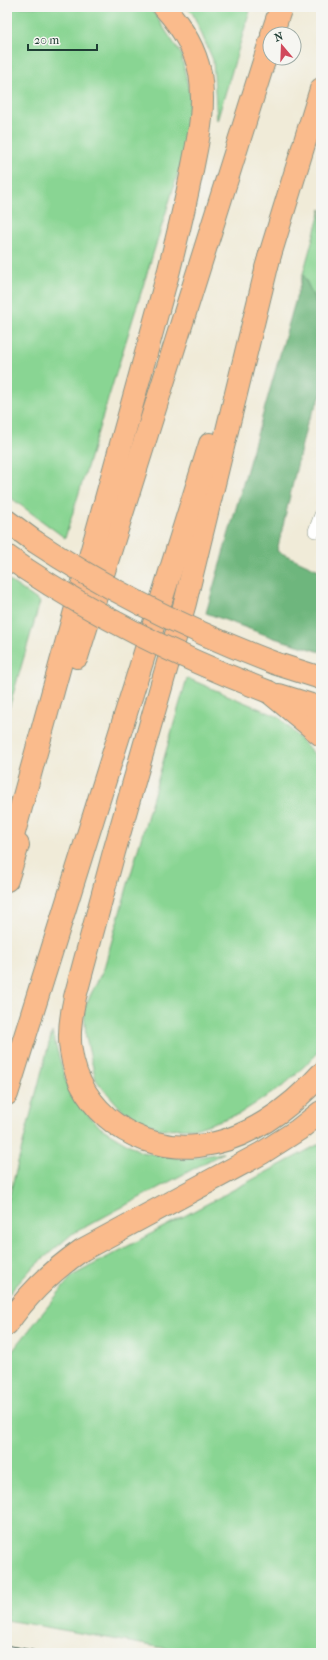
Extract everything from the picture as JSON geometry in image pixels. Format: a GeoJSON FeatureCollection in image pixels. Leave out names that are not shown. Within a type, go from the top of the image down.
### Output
{"type":"FeatureCollection","features":[{"type":"Feature","properties":{"kind":"highway"},"geometry":{"type":"LineString","coordinates":[[7,858],[169,270],[181,223],[198,142],[202,104],[199,72],[186,37],[164,7]]}},
{"type":"Feature","properties":{"kind":"highway"},"geometry":{"type":"LineString","coordinates":[[275,26],[281,7]]}},
{"type":"Feature","properties":{"kind":"highway"},"geometry":{"type":"LineString","coordinates":[[7,880],[262,66]]}},
{"type":"Feature","properties":{"kind":"highway"},"geometry":{"type":"LineString","coordinates":[[7,1094],[321,89]]}},
{"type":"Feature","properties":{"kind":"highway"},"geometry":{"type":"LineString","coordinates":[[270,254],[185,603],[76,991],[71,1019],[70,1050],[75,1070],[82,1086],[91,1100],[106,1116],[134,1136],[169,1146],[191,1147],[214,1143],[249,1130],[283,1109],[299,1097],[321,1074]]}},
{"type":"Feature","properties":{"kind":"highway"},"geometry":{"type":"LineString","coordinates":[[7,521],[34,541],[80,571],[129,598],[206,635],[277,664],[321,678]]}},
{"type":"Feature","properties":{"kind":"highway"},"geometry":{"type":"LineString","coordinates":[[16,562],[70,597],[144,638],[215,670],[269,692],[321,708]]}},
{"type":"Feature","properties":{"kind":"highway"},"geometry":{"type":"LineString","coordinates":[[269,692],[321,735]]}},
{"type":"Feature","properties":{"kind":"highway"},"geometry":{"type":"LineString","coordinates":[[7,1324],[37,1287],[66,1261],[82,1250],[262,1153],[298,1130],[321,1112]]}},
{"type":"Feature","properties":{"kind":"lane"},"geometry":{"type":"LineString","coordinates":[[315,531],[321,515]]}},
{"type":"Feature","properties":{"kind":"green space"},"geometry":{"type":"Polygon","coordinates":[[[7,7],[146,7],[154,13],[181,54],[190,96],[184,154],[65,538],[7,495],[7,7]]]}},
{"type":"Feature","properties":{"kind":"green space"},"geometry":{"type":"Polygon","coordinates":[[[186,7],[251,7],[217,121],[213,60],[193,14],[186,7]]]}},
{"type":"Feature","properties":{"kind":"green space"},"geometry":{"type":"Polygon","coordinates":[[[321,209],[321,314],[303,274],[321,209]]]}},
{"type":"Feature","properties":{"kind":"green space"},"geometry":{"type":"Polygon","coordinates":[[[303,274],[321,314],[321,396],[307,423],[277,551],[321,571],[321,652],[274,638],[206,613],[303,274]]]}},
{"type":"Feature","properties":{"kind":"green space"},"geometry":{"type":"Polygon","coordinates":[[[7,579],[40,602],[7,715],[7,579]]]}},
{"type":"Feature","properties":{"kind":"green space"},"geometry":{"type":"Polygon","coordinates":[[[187,678],[279,717],[321,761],[321,1046],[314,1057],[283,1086],[239,1114],[198,1128],[160,1129],[122,1110],[96,1080],[86,1038],[84,1008],[104,968],[187,678]]]}},
{"type":"Feature","properties":{"kind":"green space"},"geometry":{"type":"Polygon","coordinates":[[[52,1032],[70,1096],[101,1128],[141,1152],[184,1159],[223,1153],[72,1234],[31,1269],[7,1296],[7,1205],[52,1032]]]}},
{"type":"Feature","properties":{"kind":"green space"},"geometry":{"type":"Polygon","coordinates":[[[321,1143],[321,1653],[191,1653],[7,1620],[7,1358],[72,1276],[321,1143]]]}},
{"type":"Feature","properties":{"kind":"railway"},"geometry":{"type":"LineString","coordinates":[[7,1647],[38,1653]]}}]}
